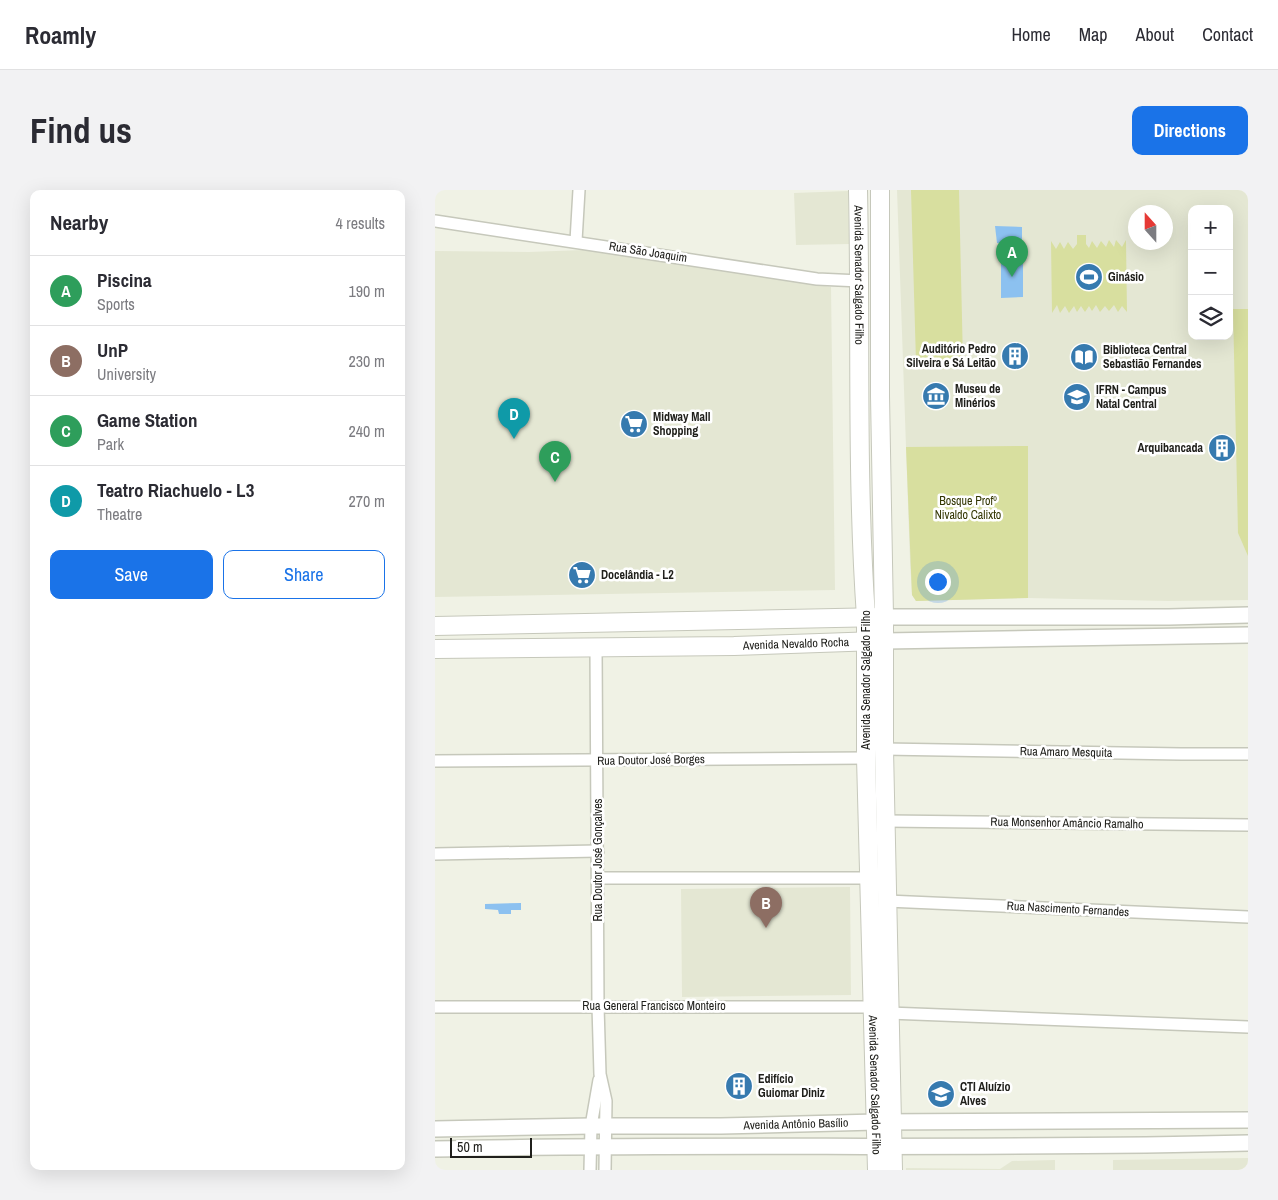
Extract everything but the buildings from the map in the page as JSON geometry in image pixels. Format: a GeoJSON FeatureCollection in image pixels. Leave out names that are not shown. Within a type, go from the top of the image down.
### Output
{"type":"FeatureCollection","features":[{"type":"Feature","properties":{"kind":"main road","name":"Avenida Senador Salgado Filho"},"geometry":{"type":"LineString","coordinates":[[858,190],[869,878],[881,1010],[885,1146],[893,1170]]}},
{"type":"Feature","properties":{"kind":"main road","name":"Avenida Senador Salgado Filho"},"geometry":{"type":"LineString","coordinates":[[880,190],[880,396],[885,641],[884,749],[887,901],[881,1010]]}},
{"type":"Feature","properties":{"kind":"main road"},"geometry":{"type":"LineString","coordinates":[[860,397],[866,405],[873,405],[880,396]]}},
{"type":"Feature","properties":{"kind":"main road","name":"Avenida Nevaldo Rocha"},"geometry":{"type":"LineString","coordinates":[[435,626],[866,617],[1169,617],[1248,615]]}},
{"type":"Feature","properties":{"kind":"main road","name":"Avenida Nevaldo Rocha"},"geometry":{"type":"LineString","coordinates":[[435,649],[734,646],[866,641],[1248,635]]}},
{"type":"Feature","properties":{"kind":"main road","name":"Avenida Antônio Basílio"},"geometry":{"type":"LineString","coordinates":[[435,1129],[884,1122],[1248,1120]]}},
{"type":"Feature","properties":{"kind":"main road"},"geometry":{"type":"LineString","coordinates":[[683,1146],[721,1126]]}},
{"type":"Feature","properties":{"kind":"main road","name":"Avenida Antônio Basílio"},"geometry":{"type":"LineString","coordinates":[[437,1148],[1248,1143]]}},
{"type":"Feature","properties":{"kind":"main road","name":"Avenida Senador Salgado Filho"},"geometry":{"type":"LineString","coordinates":[[877,1170],[885,1146]]}},
{"type":"Feature","properties":{"kind":"street"},"geometry":{"type":"LineString","coordinates":[[576,241],[579,190]]}},
{"type":"Feature","properties":{"kind":"street","name":"Rua São Joaquim"},"geometry":{"type":"LineString","coordinates":[[435,221],[817,279],[860,281]]}},
{"type":"Feature","properties":{"kind":"street","name":"Rua Doutor José Gonçalves"},"geometry":{"type":"LineString","coordinates":[[590,1170],[598,1146],[600,1074],[596,647]]}},
{"type":"Feature","properties":{"kind":"street","name":"Rua Amaro Mesquita"},"geometry":{"type":"LineString","coordinates":[[884,749],[1248,754]]}},
{"type":"Feature","properties":{"kind":"street","name":"Rua Doutor José Borges"},"geometry":{"type":"LineString","coordinates":[[435,761],[866,758]]}},
{"type":"Feature","properties":{"kind":"street","name":"Rua Monsenhor Amâncio Ramalho"},"geometry":{"type":"LineString","coordinates":[[886,821],[1248,825]]}},
{"type":"Feature","properties":{"kind":"street"},"geometry":{"type":"LineString","coordinates":[[435,854],[598,852]]}},
{"type":"Feature","properties":{"kind":"street"},"geometry":{"type":"LineString","coordinates":[[598,878],[869,878]]}},
{"type":"Feature","properties":{"kind":"street","name":"Rua Nascimento Fernandes"},"geometry":{"type":"LineString","coordinates":[[887,901],[1248,917]]}},
{"type":"Feature","properties":{"kind":"street","name":"Rua General Francisco Monteiro"},"geometry":{"type":"LineString","coordinates":[[435,1007],[598,1006],[881,1010],[1248,1027]]}},
{"type":"Feature","properties":{"kind":"street","name":"Rua Doutor José Gonçalves"},"geometry":{"type":"LineString","coordinates":[[598,1146],[605,1170]]}},
{"type":"Feature","properties":{"kind":"shaded area","name":"IFRN - Campus Natal Central"},"geometry":{"type":"Polygon","coordinates":[[[897,190],[1248,190],[1248,600],[1168,601],[1028,598],[916,601],[912,595],[897,190]]]}},
{"type":"Feature","properties":{"kind":"shaded area"},"geometry":{"type":"Polygon","coordinates":[[[848,191],[849,244],[796,245],[794,193],[848,191]]]}},
{"type":"Feature","properties":{"kind":"shaded area","name":"Midway Mall Shopping"},"geometry":{"type":"Polygon","coordinates":[[[583,250],[831,287],[835,590],[435,597],[435,251],[529,252],[583,250]]]}},
{"type":"Feature","properties":{"kind":"shaded area"},"geometry":{"type":"Polygon","coordinates":[[[850,887],[851,995],[682,997],[681,889],[850,887]]]}},
{"type":"Feature","properties":{"kind":"shaded area"},"geometry":{"type":"Polygon","coordinates":[[[1248,1158],[1248,1170],[1113,1170],[1113,1160],[1248,1158]]]}},
{"type":"Feature","properties":{"kind":"shaded area"},"geometry":{"type":"Polygon","coordinates":[[[1055,1160],[1055,1170],[906,1170],[906,1168],[1000,1169],[1012,1161],[1055,1160]]]}},
{"type":"Feature","properties":{"kind":"green space"},"geometry":{"type":"Polygon","coordinates":[[[911,190],[959,190],[963,361],[916,362],[911,190]]]}},
{"type":"Feature","properties":{"kind":"green space","name":"Ginásio"},"geometry":{"type":"Polygon","coordinates":[[[1077,235],[1086,235],[1086,244],[1089,248],[1092,241],[1097,248],[1101,241],[1106,247],[1109,240],[1114,247],[1116,240],[1122,247],[1126,240],[1127,312],[1122,306],[1118,312],[1114,305],[1109,311],[1105,306],[1100,312],[1096,305],[1092,311],[1089,306],[1085,312],[1081,306],[1077,312],[1074,306],[1069,313],[1065,306],[1060,313],[1057,305],[1052,313],[1051,241],[1056,249],[1060,242],[1064,249],[1068,242],[1073,249],[1077,244],[1077,235]]]}},
{"type":"Feature","properties":{"kind":"green space"},"geometry":{"type":"Polygon","coordinates":[[[1233,309],[1248,309],[1248,556],[1238,533],[1233,309]]]}},
{"type":"Feature","properties":{"kind":"green space","name":"Bosque Profº Nivaldo Calixto"},"geometry":{"type":"Polygon","coordinates":[[[1028,446],[1028,598],[916,601],[912,595],[906,447],[1028,446]]]}},
{"type":"Feature","properties":{"kind":"water"},"geometry":{"type":"Polygon","coordinates":[[[995,226],[1022,227],[1022,242],[997,243],[995,226]]]}},
{"type":"Feature","properties":{"kind":"water"},"geometry":{"type":"Polygon","coordinates":[[[1023,255],[1023,297],[1001,298],[1001,256],[1023,255]]]}},
{"type":"Feature","properties":{"kind":"water"},"geometry":{"type":"Polygon","coordinates":[[[521,903],[521,910],[511,910],[511,914],[499,914],[498,910],[485,909],[485,904],[521,903]]]}},
{"type":"Feature","properties":{"kind":"place","name":"Piscina"},"geometry":{"type":"Point","coordinates":[1012,277]}},
{"type":"Feature","properties":{"kind":"place","name":"Ginásio"},"geometry":{"type":"Point","coordinates":[1089,277]}},
{"type":"Feature","properties":{"kind":"place","name":"Auditório Pedro Silveira e Sá Leitão"},"geometry":{"type":"Point","coordinates":[1015,356]}},
{"type":"Feature","properties":{"kind":"place","name":"Biblioteca Central Sebastião Fernandes"},"geometry":{"type":"Point","coordinates":[1084,357]}},
{"type":"Feature","properties":{"kind":"place","name":"Museu de Minérios"},"geometry":{"type":"Point","coordinates":[936,396]}},
{"type":"Feature","properties":{"kind":"place","name":"IFRN - Campus Natal Central"},"geometry":{"type":"Point","coordinates":[1077,397]}},
{"type":"Feature","properties":{"kind":"place","name":"Midway Mall Shopping"},"geometry":{"type":"Point","coordinates":[634,424]}},
{"type":"Feature","properties":{"kind":"place","name":"Teatro Riachuelo - L3"},"geometry":{"type":"Point","coordinates":[514,439]}},
{"type":"Feature","properties":{"kind":"place","name":"Arquibancada"},"geometry":{"type":"Point","coordinates":[1222,448]}},
{"type":"Feature","properties":{"kind":"place","name":"Game Station"},"geometry":{"type":"Point","coordinates":[555,482]}},
{"type":"Feature","properties":{"kind":"place","name":"Docelândia - L2"},"geometry":{"type":"Point","coordinates":[582,575]}},
{"type":"Feature","properties":{"kind":"place","name":"UnP"},"geometry":{"type":"Point","coordinates":[766,928]}},
{"type":"Feature","properties":{"kind":"place","name":"Edifício Guiomar Diniz"},"geometry":{"type":"Point","coordinates":[739,1086]}},
{"type":"Feature","properties":{"kind":"place","name":"CTI Aluízio Alves"},"geometry":{"type":"Point","coordinates":[941,1094]}}]}
